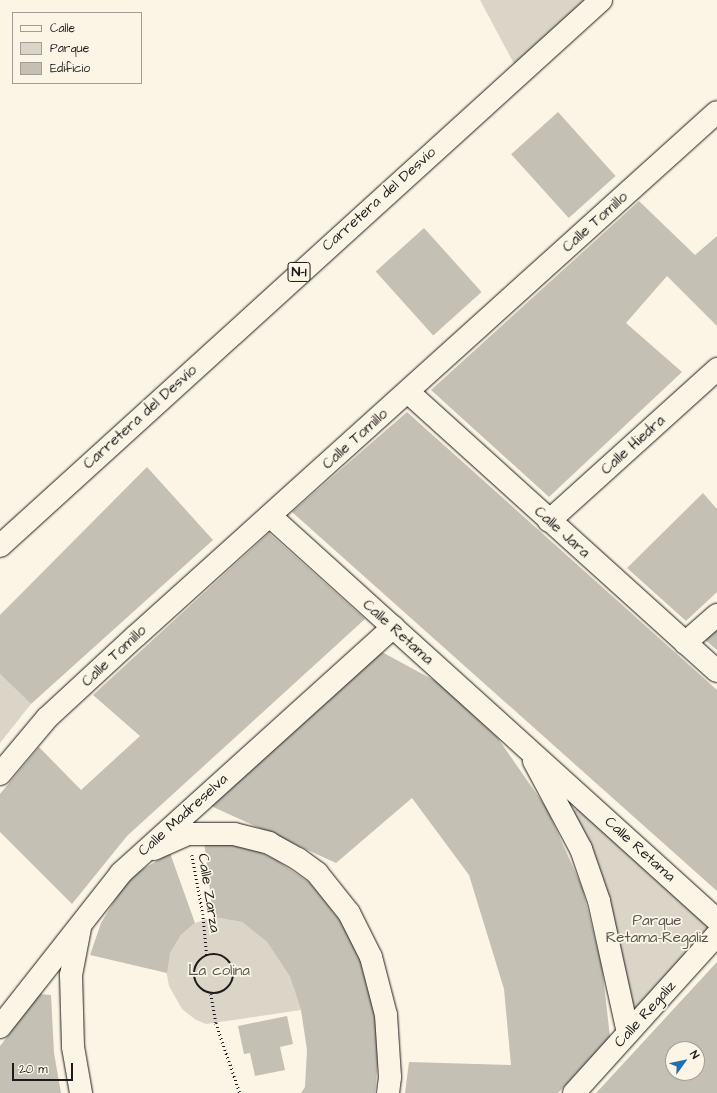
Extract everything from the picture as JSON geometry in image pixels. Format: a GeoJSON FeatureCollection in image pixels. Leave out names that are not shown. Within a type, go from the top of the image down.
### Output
{"type":"FeatureCollection","features":[{"type":"Feature","properties":{"kind":"main road","name":"Carretera del Desvío"},"geometry":{"type":"LineString","coordinates":[[0,546],[601,0]]}},
{"type":"Feature","properties":{"kind":"main road","name":"Calle Tomillo"},"geometry":{"type":"LineString","coordinates":[[0,774],[47,718],[717,112]]}},
{"type":"Feature","properties":{"kind":"main road","name":"Calle Hiedra"},"geometry":{"type":"LineString","coordinates":[[549,521],[717,369]]}},
{"type":"Feature","properties":{"kind":"main road","name":"Calle Jara"},"geometry":{"type":"LineString","coordinates":[[408,392],[549,521],[717,671]]}},
{"type":"Feature","properties":{"kind":"main road","name":"Calle Retama"},"geometry":{"type":"LineString","coordinates":[[270,516],[717,920]]}},
{"type":"Feature","properties":{"kind":"main road"},"geometry":{"type":"LineString","coordinates":[[685,643],[717,615]]}},
{"type":"Feature","properties":{"kind":"main road","name":"Calle Madreselva"},"geometry":{"type":"LineString","coordinates":[[0,1027],[80,925],[133,861],[392,627]]}},
{"type":"Feature","properties":{"kind":"main road","name":"Calle Retama"},"geometry":{"type":"LineString","coordinates":[[527,747],[581,849],[600,901],[628,1033]]}},
{"type":"Feature","properties":{"kind":"main road"},"geometry":{"type":"LineString","coordinates":[[133,861],[163,844],[188,834],[234,834],[269,843],[298,859],[317,873],[335,894],[361,934],[371,957],[382,994],[389,1046],[388,1093]]}},
{"type":"Feature","properties":{"kind":"main road"},"geometry":{"type":"LineString","coordinates":[[80,925],[71,975],[73,1047],[81,1093]]}},
{"type":"Feature","properties":{"kind":"main road","name":"Calle Regaliz"},"geometry":{"type":"LineString","coordinates":[[574,1093],[717,935]]}},
{"type":"Feature","properties":{"kind":"path","name":"Calle Zarza"},"geometry":{"type":"LineString","coordinates":[[188,834],[203,914],[207,956]]}},
{"type":"Feature","properties":{"kind":"path"},"geometry":{"type":"LineString","coordinates":[[220,955],[231,963],[234,970],[234,976],[229,988],[224,992],[211,994],[200,988],[194,976],[197,964],[207,956],[220,955]]}},
{"type":"Feature","properties":{"kind":"path"},"geometry":{"type":"LineString","coordinates":[[211,994],[216,1023],[240,1093]]}},
{"type":"Feature","properties":{"kind":"green space"},"geometry":{"type":"Polygon","coordinates":[[[480,0],[591,0],[519,73],[480,0]]]}},
{"type":"Feature","properties":{"kind":"green space"},"geometry":{"type":"Polygon","coordinates":[[[0,674],[31,704],[0,743],[0,674]]]}},
{"type":"Feature","properties":{"kind":"green space","name":"Parque Retama-Regaliz"},"geometry":{"type":"Polygon","coordinates":[[[576,809],[585,809],[713,926],[638,1009],[631,1007],[572,813],[576,809]]]}},
{"type":"Feature","properties":{"kind":"green space","name":"La colina"},"geometry":{"type":"Polygon","coordinates":[[[213,917],[242,922],[267,942],[290,977],[301,1010],[206,1024],[196,1020],[182,1009],[169,986],[166,969],[170,953],[181,935],[195,923],[213,917]]]}},
{"type":"Feature","properties":{"kind":"building"},"geometry":{"type":"Polygon","coordinates":[[[558,112],[616,176],[569,218],[511,154],[558,112]]]}},
{"type":"Feature","properties":{"kind":"building"},"geometry":{"type":"Polygon","coordinates":[[[639,201],[695,255],[717,236],[717,326],[667,276],[626,323],[682,372],[549,497],[431,390],[639,201]]]}},
{"type":"Feature","properties":{"kind":"building"},"geometry":{"type":"Polygon","coordinates":[[[424,228],[482,292],[433,335],[376,271],[424,228]]]}},
{"type":"Feature","properties":{"kind":"building"},"geometry":{"type":"Polygon","coordinates":[[[407,412],[717,690],[717,891],[292,512],[407,412]]]}},
{"type":"Feature","properties":{"kind":"building"},"geometry":{"type":"Polygon","coordinates":[[[147,467],[213,540],[31,704],[0,674],[0,615],[147,467]]]}},
{"type":"Feature","properties":{"kind":"building"},"geometry":{"type":"Polygon","coordinates":[[[703,493],[717,509],[717,592],[686,621],[627,568],[703,493]]]}},
{"type":"Feature","properties":{"kind":"building"},"geometry":{"type":"Polygon","coordinates":[[[269,533],[365,619],[127,836],[72,904],[0,832],[0,794],[39,747],[81,790],[140,736],[93,695],[269,533]]]}},
{"type":"Feature","properties":{"kind":"building"},"geometry":{"type":"Polygon","coordinates":[[[717,627],[717,650],[704,639],[717,627]]]}},
{"type":"Feature","properties":{"kind":"building"},"geometry":{"type":"Polygon","coordinates":[[[380,651],[439,683],[497,737],[547,809],[582,887],[602,967],[610,1037],[558,1093],[405,1093],[409,1062],[511,1065],[504,989],[469,875],[412,798],[336,863],[211,806],[380,651]]]}},
{"type":"Feature","properties":{"kind":"building"},"geometry":{"type":"Polygon","coordinates":[[[204,841],[243,844],[276,860],[310,883],[346,928],[370,979],[379,1051],[375,1093],[301,1093],[305,1087],[307,1050],[301,1010],[290,977],[267,942],[242,922],[213,917],[204,841]]]}},
{"type":"Feature","properties":{"kind":"building"},"geometry":{"type":"Polygon","coordinates":[[[170,853],[195,923],[181,935],[170,953],[167,973],[90,955],[101,923],[128,878],[170,853]]]}},
{"type":"Feature","properties":{"kind":"building"},"geometry":{"type":"Polygon","coordinates":[[[717,962],[717,1093],[596,1093],[717,962]]]}},
{"type":"Feature","properties":{"kind":"building"},"geometry":{"type":"Polygon","coordinates":[[[40,994],[51,995],[54,1053],[61,1093],[0,1093],[0,1046],[40,994]]]}},
{"type":"Feature","properties":{"kind":"building"},"geometry":{"type":"Polygon","coordinates":[[[287,1016],[293,1044],[280,1047],[285,1070],[255,1076],[250,1053],[244,1054],[238,1026],[287,1016]]]}}]}
